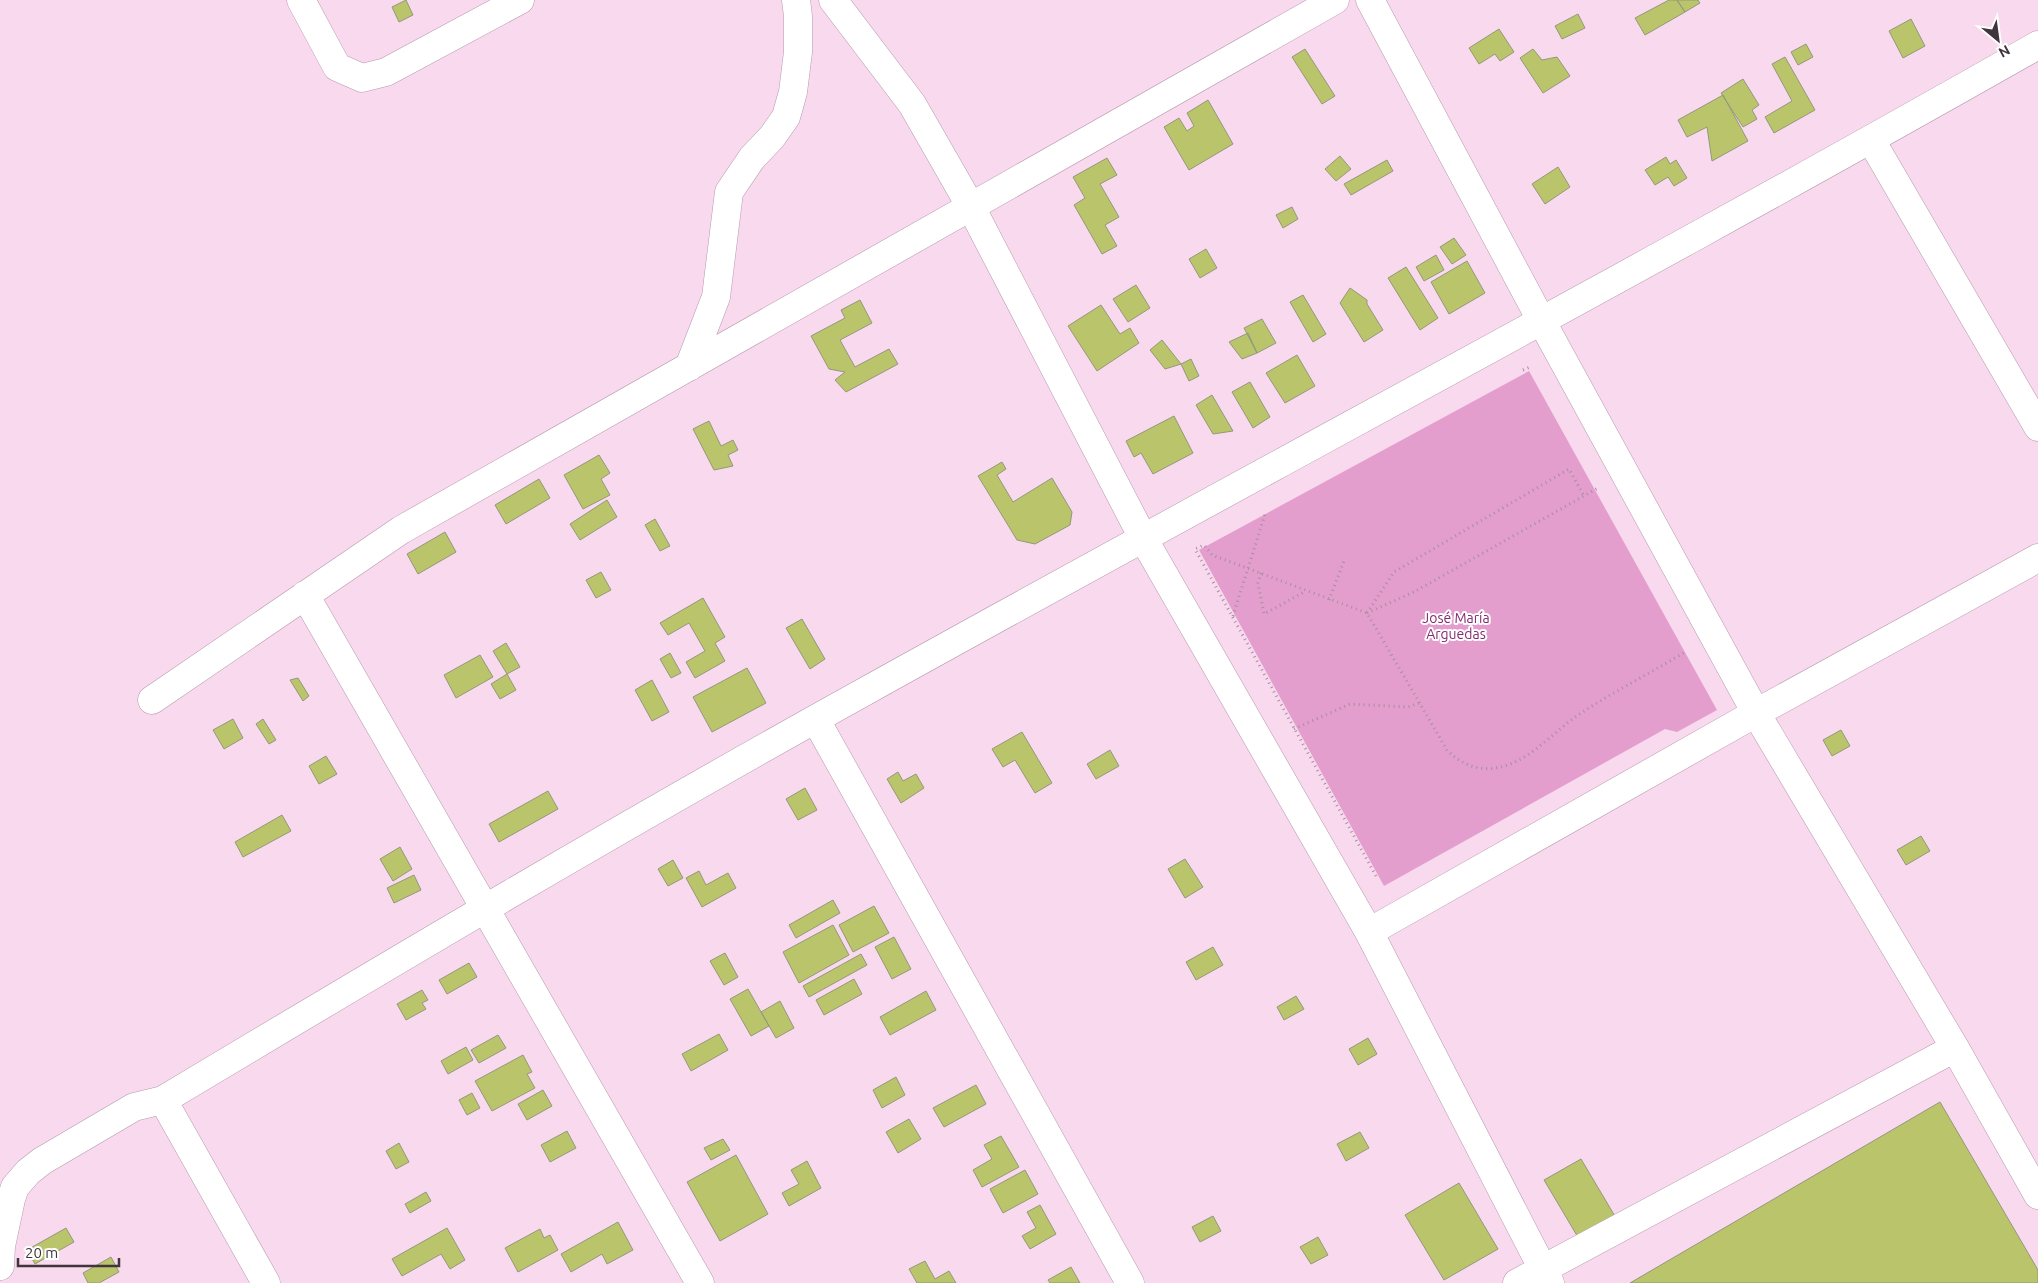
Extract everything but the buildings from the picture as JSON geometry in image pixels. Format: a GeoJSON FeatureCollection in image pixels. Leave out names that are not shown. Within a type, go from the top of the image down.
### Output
{"type":"FeatureCollection","features":[{"type":"Feature","properties":{"kind":"street"},"geometry":{"type":"LineString","coordinates":[[301,0],[337,67],[362,78],[386,72],[520,0]]}},
{"type":"Feature","properties":{"kind":"street"},"geometry":{"type":"LineString","coordinates":[[689,367],[716,297],[729,192],[752,158],[772,137],[786,117],[793,92],[798,52],[796,0]]}},
{"type":"Feature","properties":{"kind":"street"},"geometry":{"type":"LineString","coordinates":[[833,0],[912,104],[971,207],[1143,538],[1368,932],[1546,1276]]}},
{"type":"Feature","properties":{"kind":"street"},"geometry":{"type":"LineString","coordinates":[[152,700],[401,530],[1335,0]]}},
{"type":"Feature","properties":{"kind":"street"},"geometry":{"type":"LineString","coordinates":[[1370,0],[1541,320],[1756,713],[1955,1048],[2038,1195]]}},
{"type":"Feature","properties":{"kind":"street"},"geometry":{"type":"LineString","coordinates":[[0,1266],[1,1246],[10,1199],[15,1188],[28,1172],[42,1161],[134,1107],[163,1100],[484,908],[816,720],[1143,538],[1871,140],[2038,46]]}},
{"type":"Feature","properties":{"kind":"street"},"geometry":{"type":"LineString","coordinates":[[1871,140],[2038,427]]}},
{"type":"Feature","properties":{"kind":"street"},"geometry":{"type":"LineString","coordinates":[[1368,932],[1756,713],[2038,558]]}},
{"type":"Feature","properties":{"kind":"street"},"geometry":{"type":"LineString","coordinates":[[305,595],[700,1283]]}},
{"type":"Feature","properties":{"kind":"street"},"geometry":{"type":"LineString","coordinates":[[816,720],[1130,1283]]}},
{"type":"Feature","properties":{"kind":"street"},"geometry":{"type":"LineString","coordinates":[[1517,1283],[1546,1276],[1955,1048]]}},
{"type":"Feature","properties":{"kind":"street"},"geometry":{"type":"LineString","coordinates":[[163,1100],[266,1283]]}},
{"type":"Feature","properties":{"kind":"path"},"geometry":{"type":"LineString","coordinates":[[1367,613],[1394,572],[1569,470],[1584,496]]}},
{"type":"Feature","properties":{"kind":"path"},"geometry":{"type":"LineString","coordinates":[[1367,613],[1414,592],[1598,488]]}},
{"type":"Feature","properties":{"kind":"path"},"geometry":{"type":"LineString","coordinates":[[1232,616],[1266,511]]}},
{"type":"Feature","properties":{"kind":"path"},"geometry":{"type":"LineString","coordinates":[[1379,881],[1195,549],[1204,544],[1212,555],[1367,613],[1419,703],[1452,755],[1473,767],[1496,768],[1526,756],[1581,713],[1688,651],[1692,660]]}},
{"type":"Feature","properties":{"kind":"path"},"geometry":{"type":"LineString","coordinates":[[1329,600],[1344,561]]}},
{"type":"Feature","properties":{"kind":"path"},"geometry":{"type":"LineString","coordinates":[[1260,573],[1258,584],[1264,614],[1306,590]]}},
{"type":"Feature","properties":{"kind":"path"},"geometry":{"type":"LineString","coordinates":[[1294,729],[1350,704],[1408,707],[1419,703]]}},
{"type":"Feature","properties":{"kind":"green space","name":"José María Arguedas"},"geometry":{"type":"Polygon","coordinates":[[[1529,371],[1717,710],[1677,732],[1665,729],[1384,886],[1199,550],[1529,371]]]}}]}
